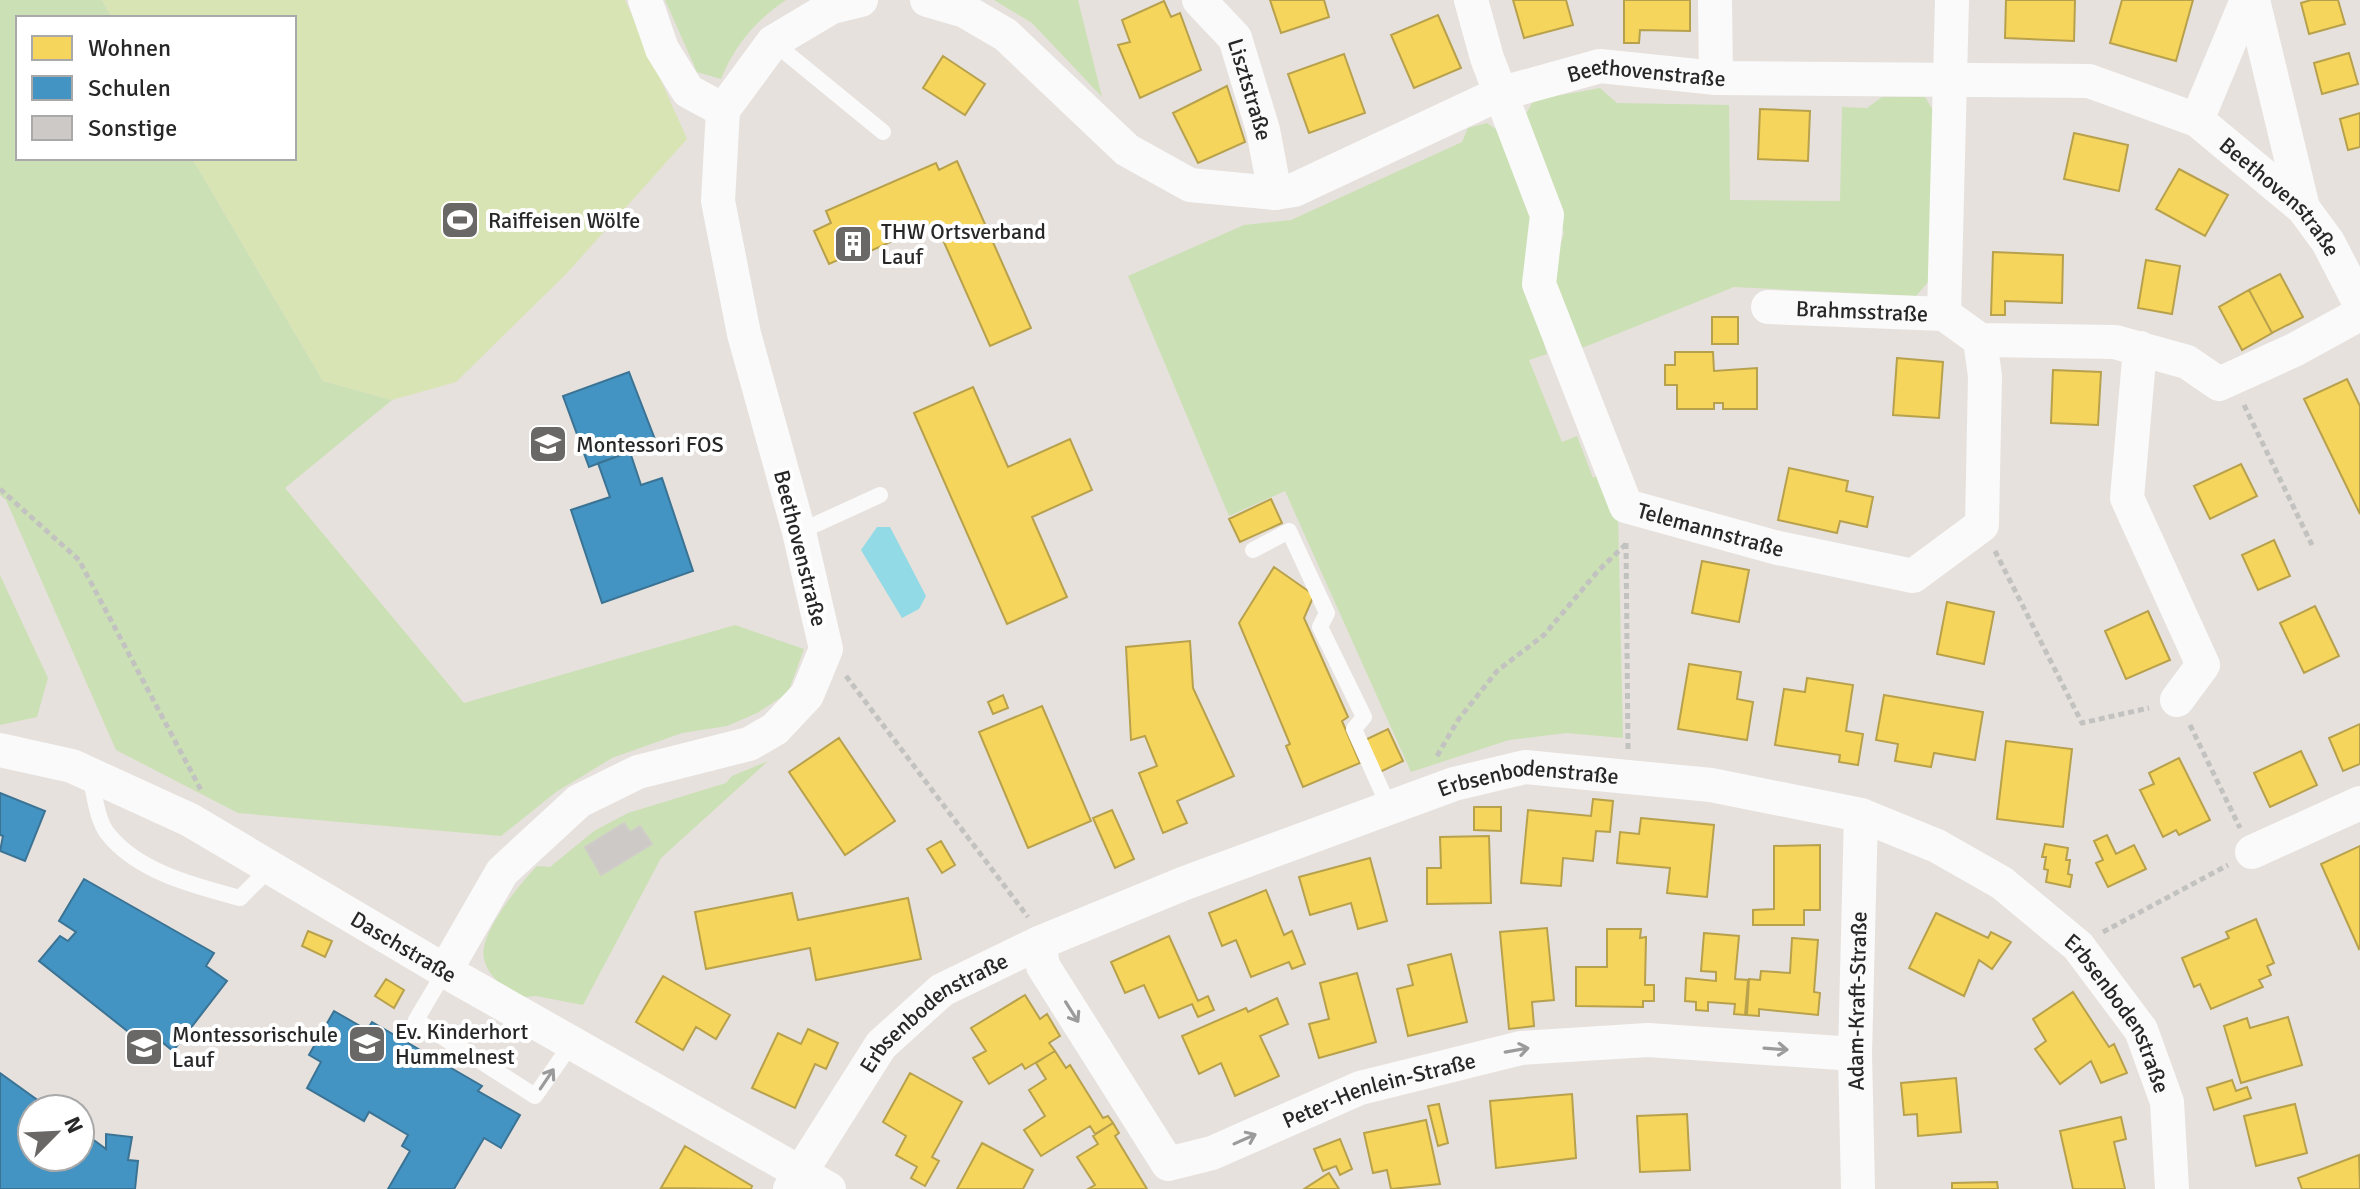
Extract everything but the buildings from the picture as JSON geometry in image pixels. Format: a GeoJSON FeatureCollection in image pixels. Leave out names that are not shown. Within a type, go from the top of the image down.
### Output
{"type":"FeatureCollection","features":[{"type":"Feature","properties":{"kind":"street"},"geometry":{"type":"LineString","coordinates":[[645,0],[662,49],[688,91],[723,110],[773,42],[832,7],[861,0]]}},
{"type":"Feature","properties":{"kind":"street","name":"Beethovenstraße"},"geometry":{"type":"LineString","coordinates":[[927,0],[965,11],[1006,35],[1127,150],[1190,185],[1275,193],[1294,190],[1499,94],[1600,66],[1716,78],[2089,81],[2197,120],[2303,208],[2328,242],[2360,304]]}},
{"type":"Feature","properties":{"kind":"street","name":"Lisztstraße"},"geometry":{"type":"LineString","coordinates":[[1199,0],[1235,38],[1263,130],[1275,193]]}},
{"type":"Feature","properties":{"kind":"street","name":"Telemannstraße"},"geometry":{"type":"LineString","coordinates":[[1471,0],[1499,94],[1547,215],[1539,284],[1626,506],[1778,548],[1913,576],[1982,525]]}},
{"type":"Feature","properties":{"kind":"street"},"geometry":{"type":"LineString","coordinates":[[1715,0],[1716,78]]}},
{"type":"Feature","properties":{"kind":"street"},"geometry":{"type":"LineString","coordinates":[[1944,314],[1952,0]]}},
{"type":"Feature","properties":{"kind":"street"},"geometry":{"type":"LineString","coordinates":[[2197,120],[2250,0]]}},
{"type":"Feature","properties":{"kind":"street"},"geometry":{"type":"LineString","coordinates":[[2250,0],[2303,208]]}},
{"type":"Feature","properties":{"kind":"street","name":"Beethovenstraße"},"geometry":{"type":"LineString","coordinates":[[445,971],[502,872],[579,801],[638,772],[749,744],[775,729],[807,695],[826,649],[799,532],[744,334],[718,201],[723,110]]}},
{"type":"Feature","properties":{"kind":"street","name":"Brahmsstraße"},"geometry":{"type":"LineString","coordinates":[[1768,307],[1944,314],[1980,340]]}},
{"type":"Feature","properties":{"kind":"street"},"geometry":{"type":"LineString","coordinates":[[1982,525],[1985,376],[1980,340],[2115,342],[2187,362],[2219,384],[2360,314]]}},
{"type":"Feature","properties":{"kind":"street"},"geometry":{"type":"LineString","coordinates":[[2140,348],[2127,498],[2203,665],[2177,700]]}},
{"type":"Feature","properties":{"kind":"street","name":"Daschstraße"},"geometry":{"type":"LineString","coordinates":[[0,750],[72,766],[190,820],[572,1043],[794,1180],[829,1189]]}},
{"type":"Feature","properties":{"kind":"street","name":"Erbsenbodenstraße"},"geometry":{"type":"LineString","coordinates":[[794,1180],[881,1045],[942,990],[1039,943],[1185,883],[1431,792],[1525,767],[1627,774],[1711,785],[1861,815],[1937,846],[2002,883],[2078,946],[2141,1030],[2167,1102],[2172,1189]]}},
{"type":"Feature","properties":{"kind":"street"},"geometry":{"type":"LineString","coordinates":[[2252,852],[2360,803]]}},
{"type":"Feature","properties":{"kind":"street","name":"Adam-Kraft-Straße"},"geometry":{"type":"LineString","coordinates":[[1858,1189],[1855,1054],[1861,815]]}},
{"type":"Feature","properties":{"kind":"street","name":"Peter-Henlein-Straße"},"geometry":{"type":"LineString","coordinates":[[1039,943],[1043,966],[1168,1164],[1212,1153],[1360,1088],[1521,1048],[1648,1040],[1855,1054]]}},
{"type":"Feature","properties":{"kind":"lane"},"geometry":{"type":"LineString","coordinates":[[773,42],[883,132]]}},
{"type":"Feature","properties":{"kind":"lane"},"geometry":{"type":"LineString","coordinates":[[799,532],[880,495]]}},
{"type":"Feature","properties":{"kind":"lane"},"geometry":{"type":"LineString","coordinates":[[1253,550],[1289,531],[1327,613],[1320,627],[1364,717],[1354,729],[1389,807]]}},
{"type":"Feature","properties":{"kind":"lane"},"geometry":{"type":"LineString","coordinates":[[89,774],[106,832],[137,862],[207,890],[240,898],[270,868]]}},
{"type":"Feature","properties":{"kind":"lane"},"geometry":{"type":"LineString","coordinates":[[445,971],[416,1020],[535,1096],[572,1043]]}},
{"type":"Feature","properties":{"kind":"path"},"geometry":{"type":"LineString","coordinates":[[2231,379],[2312,545]]}},
{"type":"Feature","properties":{"kind":"path"},"geometry":{"type":"LineString","coordinates":[[0,489],[79,560],[204,796]]}},
{"type":"Feature","properties":{"kind":"path"},"geometry":{"type":"LineString","coordinates":[[1626,506],[1627,774]]}},
{"type":"Feature","properties":{"kind":"path"},"geometry":{"type":"LineString","coordinates":[[1982,525],[2082,723],[2177,700],[2252,852],[2078,946]]}},
{"type":"Feature","properties":{"kind":"path"},"geometry":{"type":"LineString","coordinates":[[1431,792],[1437,755],[1497,671],[1544,635],[1598,571],[1626,544]]}},
{"type":"Feature","properties":{"kind":"path"},"geometry":{"type":"LineString","coordinates":[[826,649],[943,809],[1033,923],[1039,943]]}},
{"type":"Feature","properties":{"kind":"green space"},"geometry":{"type":"Polygon","coordinates":[[[0,0],[102,0],[111,16],[16,16],[16,160],[193,160],[323,381],[392,400],[285,488],[464,703],[735,625],[804,649],[788,693],[757,713],[727,726],[682,733],[612,758],[556,792],[501,836],[238,813],[116,750],[6,500],[0,495],[0,0]]]}},
{"type":"Feature","properties":{"kind":"green space"},"geometry":{"type":"Polygon","coordinates":[[[102,0],[625,0],[687,139],[567,273],[456,382],[392,400],[323,381],[193,160],[296,160],[296,16],[111,16],[102,0]]]}},
{"type":"Feature","properties":{"kind":"green space"},"geometry":{"type":"Polygon","coordinates":[[[665,0],[786,0],[748,34],[721,79],[697,72],[665,0]]]}},
{"type":"Feature","properties":{"kind":"green space"},"geometry":{"type":"Polygon","coordinates":[[[994,0],[1078,0],[1102,97],[1032,23],[994,0]]]}},
{"type":"Feature","properties":{"kind":"green space"},"geometry":{"type":"Polygon","coordinates":[[[1600,88],[1617,103],[1729,105],[1730,200],[1840,201],[1842,107],[1867,108],[1882,97],[1925,97],[1936,115],[1928,282],[1916,296],[1734,287],[1577,350],[1550,280],[1564,233],[1524,117],[1534,100],[1600,88]]]}},
{"type":"Feature","properties":{"kind":"green space"},"geometry":{"type":"Polygon","coordinates":[[[1487,123],[1500,132],[1536,216],[1524,269],[1547,354],[1529,360],[1562,442],[1577,436],[1593,478],[1602,472],[1618,509],[1623,738],[1566,733],[1509,740],[1411,772],[1285,491],[1229,516],[1128,276],[1244,225],[1291,220],[1462,142],[1468,128],[1487,123]]]}},
{"type":"Feature","properties":{"kind":"green space"},"geometry":{"type":"Polygon","coordinates":[[[0,575],[48,678],[37,717],[0,725],[0,575]]]}},
{"type":"Feature","properties":{"kind":"green space"},"geometry":{"type":"Polygon","coordinates":[[[768,761],[661,858],[583,1005],[536,996],[515,998],[492,976],[484,959],[487,936],[502,910],[537,866],[550,867],[594,831],[628,813],[726,783],[732,776],[768,761]]]}},
{"type":"Feature","properties":{"kind":"water"},"geometry":{"type":"Polygon","coordinates":[[[877,527],[890,527],[926,596],[919,609],[902,618],[861,550],[877,527]]]}},
{"type":"Feature","properties":{"kind":"place","name":"Raiffeisen Wölfe"},"geometry":{"type":"Point","coordinates":[460,220]}},
{"type":"Feature","properties":{"kind":"place","name":"THW Ortsverband Lauf"},"geometry":{"type":"Point","coordinates":[853,244]}},
{"type":"Feature","properties":{"kind":"place","name":"Montessori FOS"},"geometry":{"type":"Point","coordinates":[548,444]}},
{"type":"Feature","properties":{"kind":"place","name":"Ev. Kinderhort Hummelnest"},"geometry":{"type":"Point","coordinates":[367,1044]}},
{"type":"Feature","properties":{"kind":"place","name":"Montessorischule Lauf"},"geometry":{"type":"Point","coordinates":[144,1047]}}]}
